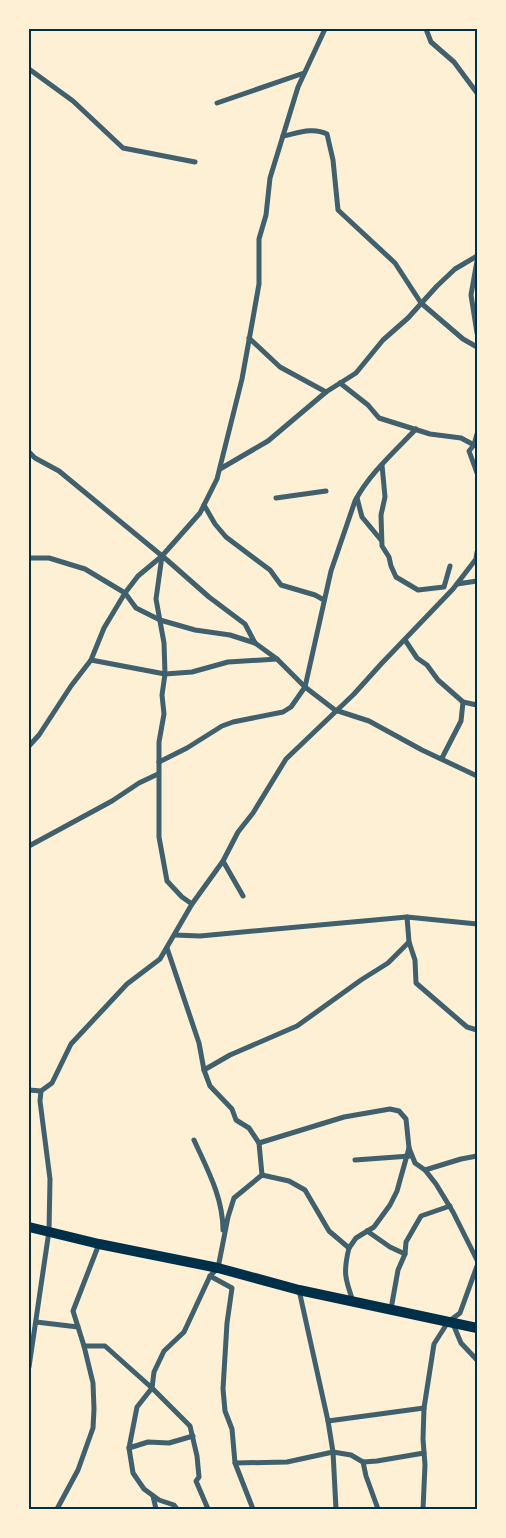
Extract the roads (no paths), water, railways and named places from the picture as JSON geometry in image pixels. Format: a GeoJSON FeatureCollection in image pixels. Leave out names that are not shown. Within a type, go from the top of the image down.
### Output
{"type":"FeatureCollection","features":[{"type":"Feature","properties":{"kind":"highway"},"geometry":{"type":"LineString","coordinates":[[29,1228],[218,1268],[299,1290],[477,1328]]}},
{"type":"Feature","properties":{"kind":"street"},"geometry":{"type":"LineString","coordinates":[[29,746],[39,735],[71,686],[91,660],[104,628],[125,593],[138,576],[162,556],[200,513],[220,469],[242,379],[259,284],[259,239],[266,215],[270,178],[298,87],[325,29]]}},
{"type":"Feature","properties":{"kind":"street"},"geometry":{"type":"LineString","coordinates":[[426,29],[431,42],[454,62],[477,93]]}},
{"type":"Feature","properties":{"kind":"street"},"geometry":{"type":"LineString","coordinates":[[29,69],[73,102],[124,148],[195,162]]}},
{"type":"Feature","properties":{"kind":"street"},"geometry":{"type":"LineString","coordinates":[[217,103],[304,74]]}},
{"type":"Feature","properties":{"kind":"street"},"geometry":{"type":"LineString","coordinates":[[283,136],[313,130],[320,130],[326,134],[333,160],[338,210],[395,263],[421,303],[463,339],[477,347]]}},
{"type":"Feature","properties":{"kind":"street"},"geometry":{"type":"LineString","coordinates":[[220,469],[268,441],[326,392],[356,373],[383,340],[408,318],[456,269],[477,256]]}},
{"type":"Feature","properties":{"kind":"street"},"geometry":{"type":"LineString","coordinates":[[477,261],[471,295],[477,333]]}},
{"type":"Feature","properties":{"kind":"street"},"geometry":{"type":"LineString","coordinates":[[249,338],[280,367],[326,392]]}},
{"type":"Feature","properties":{"kind":"street"},"geometry":{"type":"LineString","coordinates":[[340,383],[368,405],[379,418],[430,434],[461,438],[474,445]]}},
{"type":"Feature","properties":{"kind":"street"},"geometry":{"type":"LineString","coordinates":[[159,762],[188,748],[227,724],[283,712],[291,707],[305,687],[335,558],[360,491],[416,429]]}},
{"type":"Feature","properties":{"kind":"street"},"geometry":{"type":"LineString","coordinates":[[477,434],[474,445],[469,451],[477,473]]}},
{"type":"Feature","properties":{"kind":"street"},"geometry":{"type":"LineString","coordinates":[[29,452],[35,458],[59,471],[209,597],[245,624],[255,643]]}},
{"type":"Feature","properties":{"kind":"street"},"geometry":{"type":"LineString","coordinates":[[382,465],[385,497],[381,515],[382,546],[389,557],[396,577],[418,590],[444,587],[450,566]]}},
{"type":"Feature","properties":{"kind":"street"},"geometry":{"type":"LineString","coordinates":[[276,498],[326,491]]}},
{"type":"Feature","properties":{"kind":"street"},"geometry":{"type":"LineString","coordinates":[[357,498],[362,517],[382,541]]}},
{"type":"Feature","properties":{"kind":"street"},"geometry":{"type":"LineString","coordinates":[[204,505],[221,532],[244,552],[270,570],[281,585],[315,595],[324,600]]}},
{"type":"Feature","properties":{"kind":"street"},"geometry":{"type":"LineString","coordinates":[[29,1090],[41,1091],[52,1083],[70,1044],[128,984],[160,959],[192,904],[223,861],[238,832],[253,813],[286,759],[317,731],[335,710],[354,694],[457,584],[476,559],[477,552]]}},
{"type":"Feature","properties":{"kind":"street"},"geometry":{"type":"LineString","coordinates":[[162,556],[156,599],[164,643],[165,674],[162,695],[164,714],[159,742],[159,838],[167,881],[182,897],[192,904]]}},
{"type":"Feature","properties":{"kind":"street"},"geometry":{"type":"LineString","coordinates":[[29,558],[48,558],[85,569],[125,593],[136,608],[160,620],[194,630],[230,635],[255,643],[278,659],[305,687],[335,710],[369,721],[422,750],[477,776]]}},
{"type":"Feature","properties":{"kind":"street"},"geometry":{"type":"LineString","coordinates":[[457,584],[477,581]]}},
{"type":"Feature","properties":{"kind":"street"},"geometry":{"type":"LineString","coordinates":[[405,640],[438,680],[463,702],[477,705]]}},
{"type":"Feature","properties":{"kind":"street"},"geometry":{"type":"LineString","coordinates":[[91,660],[165,674],[192,672],[228,662],[278,659]]}},
{"type":"Feature","properties":{"kind":"street"},"geometry":{"type":"LineString","coordinates":[[442,758],[460,721],[463,702]]}},
{"type":"Feature","properties":{"kind":"street"},"geometry":{"type":"LineString","coordinates":[[29,846],[158,774]]}},
{"type":"Feature","properties":{"kind":"street"},"geometry":{"type":"LineString","coordinates":[[223,861],[243,896]]}},
{"type":"Feature","properties":{"kind":"street"},"geometry":{"type":"LineString","coordinates":[[175,935],[200,936],[407,917],[477,924]]}},
{"type":"Feature","properties":{"kind":"street"},"geometry":{"type":"LineString","coordinates":[[407,917],[409,942],[415,960],[416,983],[477,1036]]}},
{"type":"Feature","properties":{"kind":"street"},"geometry":{"type":"LineString","coordinates":[[204,1070],[230,1055],[297,1026],[361,980],[388,964],[409,942]]}},
{"type":"Feature","properties":{"kind":"street"},"geometry":{"type":"LineString","coordinates":[[167,948],[199,1043],[204,1070],[210,1086],[232,1109],[236,1120],[248,1128],[259,1143],[262,1175]]}},
{"type":"Feature","properties":{"kind":"street"},"geometry":{"type":"LineString","coordinates":[[467,1028],[477,1030]]}},
{"type":"Feature","properties":{"kind":"street"},"geometry":{"type":"LineString","coordinates":[[29,1367],[48,1231],[50,1178],[40,1101],[41,1091]]}},
{"type":"Feature","properties":{"kind":"street"},"geometry":{"type":"LineString","coordinates":[[259,1143],[344,1118],[390,1109],[399,1111],[406,1119],[410,1156],[397,1190],[390,1205],[374,1227],[356,1238],[349,1248],[345,1278],[354,1302]]}},
{"type":"Feature","properties":{"kind":"street"},"geometry":{"type":"LineString","coordinates":[[194,1140],[214,1182],[223,1219],[224,1243]]}},
{"type":"Feature","properties":{"kind":"street"},"geometry":{"type":"LineString","coordinates":[[355,1160],[410,1156]]}},
{"type":"Feature","properties":{"kind":"street"},"geometry":{"type":"LineString","coordinates":[[410,1156],[436,1184],[450,1206],[477,1260]]}},
{"type":"Feature","properties":{"kind":"street"},"geometry":{"type":"LineString","coordinates":[[425,1170],[477,1156]]}},
{"type":"Feature","properties":{"kind":"street"},"geometry":{"type":"LineString","coordinates":[[177,1509],[174,1505],[159,1500],[144,1489],[133,1474],[129,1448],[137,1407],[152,1388],[154,1372],[164,1351],[184,1332],[210,1276],[218,1268],[228,1217],[234,1198],[262,1175]]}},
{"type":"Feature","properties":{"kind":"street"},"geometry":{"type":"LineString","coordinates":[[262,1175],[289,1181],[305,1190],[329,1231],[349,1248]]}},
{"type":"Feature","properties":{"kind":"street"},"geometry":{"type":"LineString","coordinates":[[391,1310],[398,1270],[405,1254],[406,1242],[421,1216],[450,1206]]}},
{"type":"Feature","properties":{"kind":"street"},"geometry":{"type":"LineString","coordinates":[[367,1232],[405,1254]]}},
{"type":"Feature","properties":{"kind":"street"},"geometry":{"type":"LineString","coordinates":[[57,1509],[78,1470],[93,1428],[93,1383],[84,1346],[72,1311],[99,1244]]}},
{"type":"Feature","properties":{"kind":"street"},"geometry":{"type":"LineString","coordinates":[[423,1509],[425,1465],[423,1439],[424,1408],[434,1344],[460,1313],[477,1266]]}},
{"type":"Feature","properties":{"kind":"street"},"geometry":{"type":"LineString","coordinates":[[210,1276],[232,1288],[227,1323],[223,1389],[225,1411],[232,1429],[235,1462],[253,1509]]}},
{"type":"Feature","properties":{"kind":"street"},"geometry":{"type":"LineString","coordinates":[[299,1290],[328,1421],[333,1452],[336,1509]]}},
{"type":"Feature","properties":{"kind":"street"},"geometry":{"type":"LineString","coordinates":[[36,1322],[78,1327]]}},
{"type":"Feature","properties":{"kind":"street"},"geometry":{"type":"LineString","coordinates":[[450,1323],[461,1343],[477,1360]]}},
{"type":"Feature","properties":{"kind":"street"},"geometry":{"type":"LineString","coordinates":[[84,1346],[105,1346],[152,1388],[190,1426],[198,1477],[196,1481],[208,1509]]}},
{"type":"Feature","properties":{"kind":"street"},"geometry":{"type":"LineString","coordinates":[[328,1421],[424,1408]]}},
{"type":"Feature","properties":{"kind":"street"},"geometry":{"type":"LineString","coordinates":[[129,1448],[148,1442],[169,1443],[193,1436]]}},
{"type":"Feature","properties":{"kind":"street"},"geometry":{"type":"LineString","coordinates":[[235,1462],[287,1462],[333,1452],[351,1456],[363,1462],[424,1453]]}},
{"type":"Feature","properties":{"kind":"street"},"geometry":{"type":"LineString","coordinates":[[363,1462],[378,1509]]}},
{"type":"Feature","properties":{"kind":"street"},"geometry":{"type":"LineString","coordinates":[[153,1496],[156,1509]]}}]}
